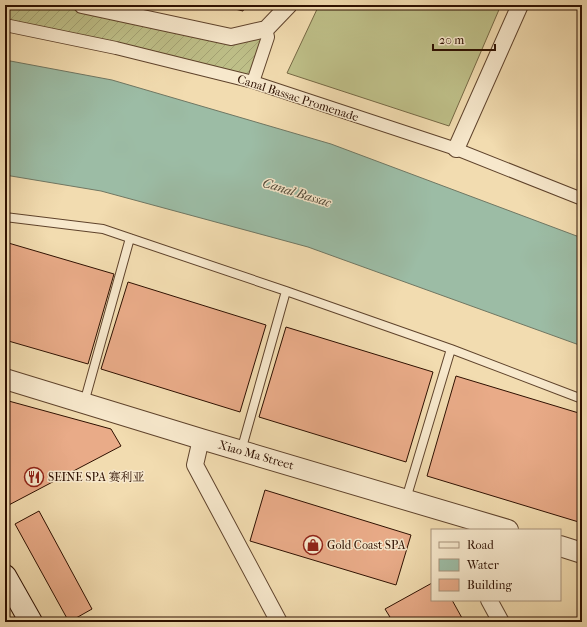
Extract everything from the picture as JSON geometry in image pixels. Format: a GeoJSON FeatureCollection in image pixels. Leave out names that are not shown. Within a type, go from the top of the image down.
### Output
{"type":"FeatureCollection","features":[{"type":"Feature","properties":{"kind":"main road"},"geometry":{"type":"LineString","coordinates":[[5,576],[31,622]]}},
{"type":"Feature","properties":{"kind":"street"},"geometry":{"type":"LineString","coordinates":[[82,5],[231,37],[266,30],[289,5]]}},
{"type":"Feature","properties":{"kind":"street"},"geometry":{"type":"LineString","coordinates":[[456,149],[520,5]]}},
{"type":"Feature","properties":{"kind":"street","name":"Canal Bassac Promenade"},"geometry":{"type":"LineString","coordinates":[[5,25],[116,48],[253,82],[456,149],[582,199]]}},
{"type":"Feature","properties":{"kind":"street"},"geometry":{"type":"LineString","coordinates":[[253,82],[268,37],[266,30]]}},
{"type":"Feature","properties":{"kind":"street","name":"Xiao Ma Street"},"geometry":{"type":"LineString","coordinates":[[5,379],[406,500],[462,523],[501,529]]}},
{"type":"Feature","properties":{"kind":"street"},"geometry":{"type":"LineString","coordinates":[[201,439],[195,465],[279,622]]}},
{"type":"Feature","properties":{"kind":"street"},"geometry":{"type":"LineString","coordinates":[[561,546],[582,553]]}},
{"type":"Feature","properties":{"kind":"street"},"geometry":{"type":"LineString","coordinates":[[490,601],[501,622]]}},
{"type":"Feature","properties":{"kind":"lane"},"geometry":{"type":"LineString","coordinates":[[5,217],[103,229],[451,349],[582,399]]}},
{"type":"Feature","properties":{"kind":"lane"},"geometry":{"type":"LineString","coordinates":[[84,403],[130,238]]}},
{"type":"Feature","properties":{"kind":"lane"},"geometry":{"type":"LineString","coordinates":[[241,451],[286,291]]}},
{"type":"Feature","properties":{"kind":"lane"},"geometry":{"type":"LineString","coordinates":[[406,500],[451,349]]}},
{"type":"Feature","properties":{"kind":"green space"},"geometry":{"type":"Polygon","coordinates":[[[5,5],[82,5],[231,37],[266,29],[253,82],[5,25],[5,5]]]}},
{"type":"Feature","properties":{"kind":"green space"},"geometry":{"type":"Polygon","coordinates":[[[319,5],[501,5],[449,126],[287,73],[319,5]]]}},
{"type":"Feature","properties":{"kind":"water","name":"Canal Bassac"},"geometry":{"type":"Polygon","coordinates":[[[5,60],[112,80],[331,144],[582,238],[582,346],[308,247],[101,191],[5,175],[5,60]]]}},
{"type":"Feature","properties":{"kind":"building"},"geometry":{"type":"Polygon","coordinates":[[[219,5],[245,5],[243,11],[219,5]]]}},
{"type":"Feature","properties":{"kind":"building"},"geometry":{"type":"Polygon","coordinates":[[[5,242],[114,274],[88,364],[5,340],[5,242]]]}},
{"type":"Feature","properties":{"kind":"building"},"geometry":{"type":"Polygon","coordinates":[[[128,282],[266,325],[240,412],[101,369],[128,282]]]}},
{"type":"Feature","properties":{"kind":"building"},"geometry":{"type":"Polygon","coordinates":[[[286,327],[433,372],[406,462],[259,417],[286,327]]]}},
{"type":"Feature","properties":{"kind":"building"},"geometry":{"type":"Polygon","coordinates":[[[456,376],[582,414],[582,523],[427,476],[456,376]]]}},
{"type":"Feature","properties":{"kind":"building","name":"SEINE SPA 赛利亚"},"geometry":{"type":"Polygon","coordinates":[[[5,400],[111,429],[121,446],[5,507],[5,400]]]}},
{"type":"Feature","properties":{"kind":"building"},"geometry":{"type":"Polygon","coordinates":[[[265,490],[411,535],[396,585],[250,541],[265,490]]]}},
{"type":"Feature","properties":{"kind":"building"},"geometry":{"type":"Polygon","coordinates":[[[39,511],[92,609],[69,622],[15,524],[39,511]]]}},
{"type":"Feature","properties":{"kind":"building"},"geometry":{"type":"Polygon","coordinates":[[[431,584],[431,601],[453,601],[462,618],[454,622],[393,622],[385,609],[431,584]]]}},
{"type":"Feature","properties":{"kind":"place","name":"SEINE SPA 赛利亚"},"geometry":{"type":"Point","coordinates":[34,477]}},
{"type":"Feature","properties":{"kind":"place","name":"Gold Coast SPA"},"geometry":{"type":"Point","coordinates":[313,545]}}]}
